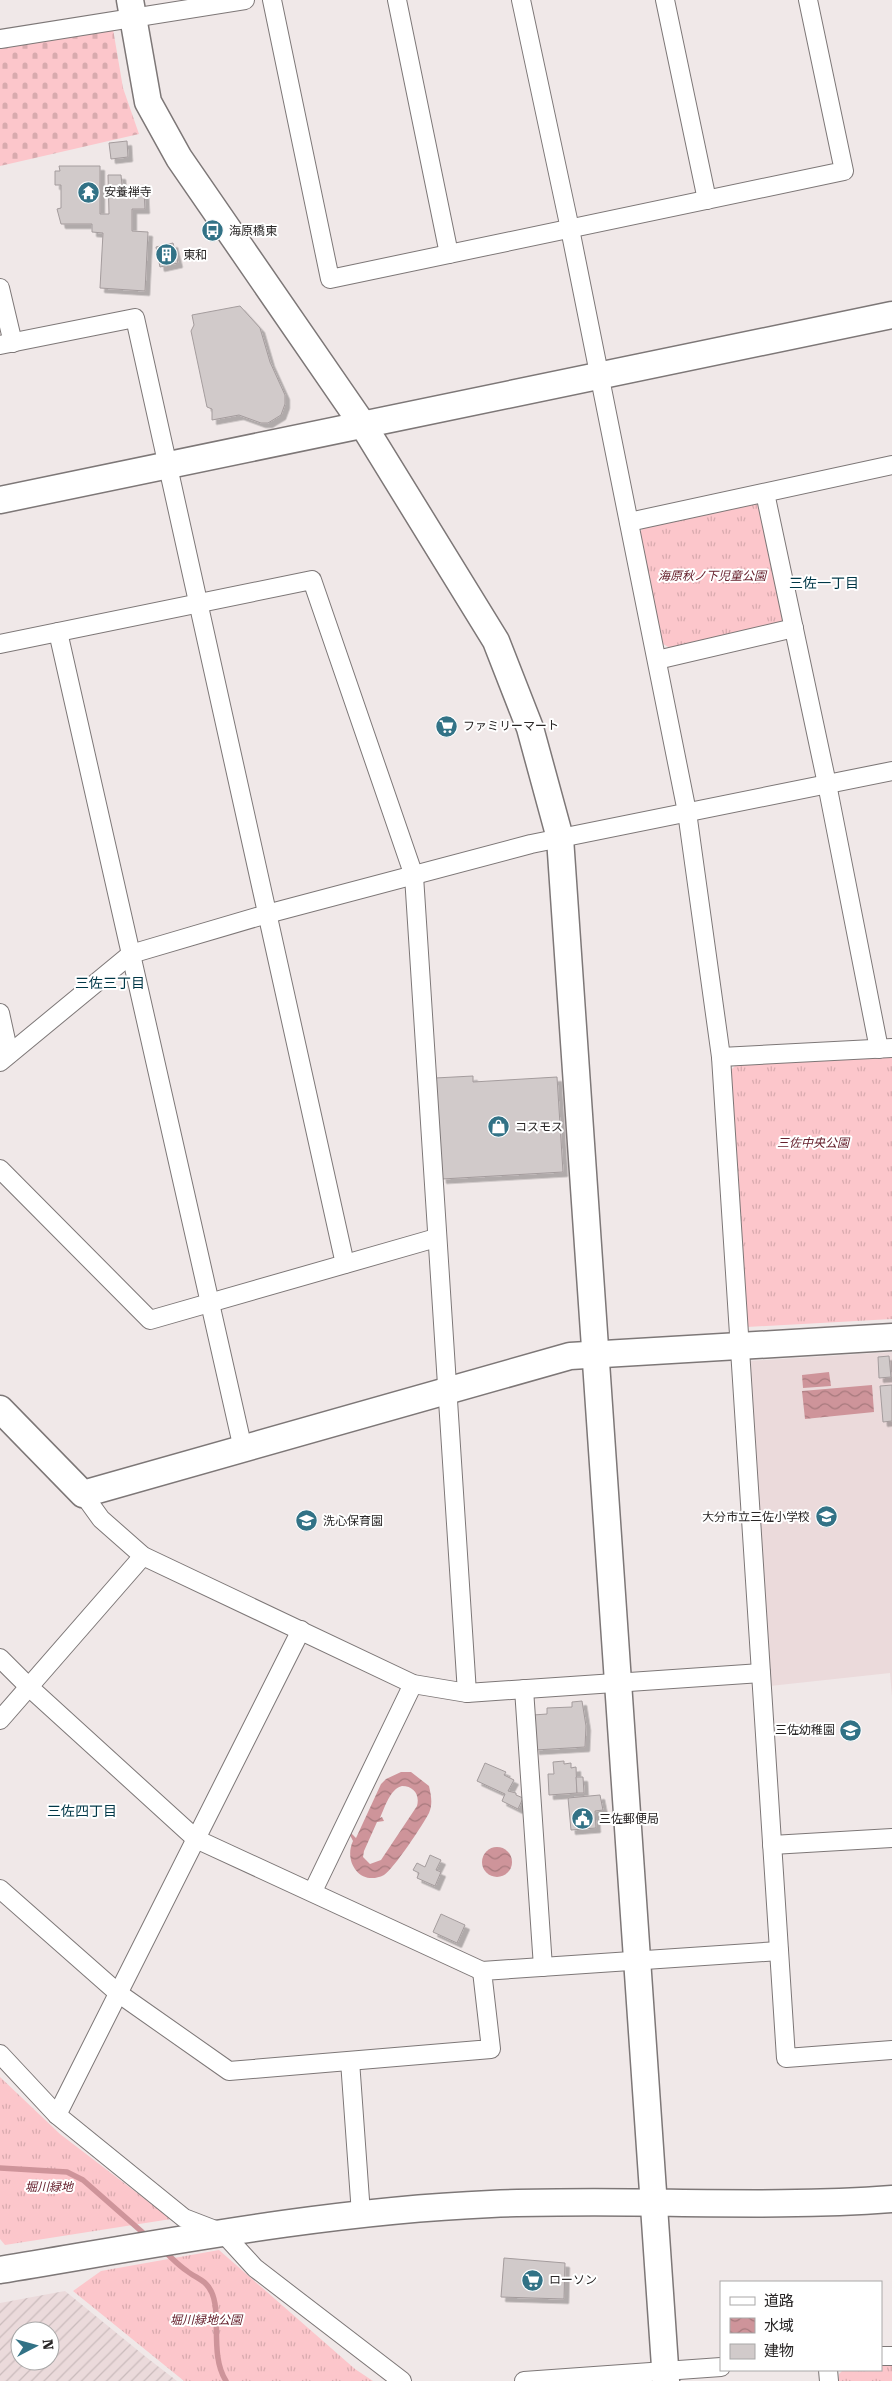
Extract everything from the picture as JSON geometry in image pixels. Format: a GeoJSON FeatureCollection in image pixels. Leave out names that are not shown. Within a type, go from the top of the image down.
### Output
{"type":"FeatureCollection","features":[{"type":"Feature","properties":{"kind":"street"},"geometry":{"type":"LineString","coordinates":[[0,39],[131,8],[245,0]]}},
{"type":"Feature","properties":{"kind":"street"},"geometry":{"type":"LineString","coordinates":[[272,0],[330,279],[844,171],[808,0]]}},
{"type":"Feature","properties":{"kind":"street"},"geometry":{"type":"LineString","coordinates":[[397,0],[449,254]]}},
{"type":"Feature","properties":{"kind":"street"},"geometry":{"type":"LineString","coordinates":[[521,0],[570,229],[687,812],[721,1057],[786,2058],[892,2050]]}},
{"type":"Feature","properties":{"kind":"street"},"geometry":{"type":"LineString","coordinates":[[665,0],[707,200]]}},
{"type":"Feature","properties":{"kind":"street"},"geometry":{"type":"LineString","coordinates":[[131,8],[148,102],[179,158],[363,425],[496,641],[530,728],[560,838],[665,2376]]}},
{"type":"Feature","properties":{"kind":"street"},"geometry":{"type":"LineString","coordinates":[[0,288],[6,344],[134,318],[345,1264]]}},
{"type":"Feature","properties":{"kind":"street"},"geometry":{"type":"LineString","coordinates":[[0,500],[892,315]]}},
{"type":"Feature","properties":{"kind":"street"},"geometry":{"type":"LineString","coordinates":[[629,522],[892,466]]}},
{"type":"Feature","properties":{"kind":"street"},"geometry":{"type":"LineString","coordinates":[[721,1057],[886,1048],[764,493]]}},
{"type":"Feature","properties":{"kind":"street"},"geometry":{"type":"LineString","coordinates":[[0,644],[312,580],[414,876],[467,1693]]}},
{"type":"Feature","properties":{"kind":"street"},"geometry":{"type":"LineString","coordinates":[[656,660],[794,628]]}},
{"type":"Feature","properties":{"kind":"street"},"geometry":{"type":"LineString","coordinates":[[58,632],[243,1449]]}},
{"type":"Feature","properties":{"kind":"street"},"geometry":{"type":"LineString","coordinates":[[5,1058],[131,954],[267,914],[560,838],[892,771]]}},
{"type":"Feature","properties":{"kind":"street"},"geometry":{"type":"LineString","coordinates":[[0,1013],[5,1058]]}},
{"type":"Feature","properties":{"kind":"street"},"geometry":{"type":"LineString","coordinates":[[0,1169],[150,1320],[436,1238]]}},
{"type":"Feature","properties":{"kind":"street"},"geometry":{"type":"LineString","coordinates":[[83,1494],[570,1356],[892,1337]]}},
{"type":"Feature","properties":{"kind":"street"},"geometry":{"type":"LineString","coordinates":[[0,1409],[83,1494],[101,1519],[143,1556],[413,1684],[467,1693],[761,1673]]}},
{"type":"Feature","properties":{"kind":"street"},"geometry":{"type":"LineString","coordinates":[[0,1720],[143,1556]]}},
{"type":"Feature","properties":{"kind":"street"},"geometry":{"type":"LineString","coordinates":[[57,2115],[301,1630]]}},
{"type":"Feature","properties":{"kind":"street"},"geometry":{"type":"LineString","coordinates":[[0,1658],[29,1687],[196,1839],[482,1970],[543,1968],[779,1951]]}},
{"type":"Feature","properties":{"kind":"street"},"geometry":{"type":"LineString","coordinates":[[313,1891],[413,1684]]}},
{"type":"Feature","properties":{"kind":"street"},"geometry":{"type":"LineString","coordinates":[[524,1689],[543,1968]]}},
{"type":"Feature","properties":{"kind":"street"},"geometry":{"type":"LineString","coordinates":[[772,1845],[892,1838]]}},
{"type":"Feature","properties":{"kind":"street"},"geometry":{"type":"LineString","coordinates":[[0,1889],[118,1994],[229,2071],[491,2049],[482,1970]]}},
{"type":"Feature","properties":{"kind":"street"},"geometry":{"type":"LineString","coordinates":[[0,2054],[57,2115],[184,2218],[223,2233],[255,2268],[402,2381]]}},
{"type":"Feature","properties":{"kind":"street"},"geometry":{"type":"LineString","coordinates":[[350,2061],[361,2214]]}},
{"type":"Feature","properties":{"kind":"street"},"geometry":{"type":"LineString","coordinates":[[0,2270],[223,2233],[361,2214],[491,2204],[790,2202],[892,2199]]}},
{"type":"Feature","properties":{"kind":"street"},"geometry":{"type":"LineString","coordinates":[[524,2381],[665,2376],[720,2367]]}},
{"type":"Feature","properties":{"kind":"shaded area","name":"大分市立三佐小学校"},"geometry":{"type":"Polygon","coordinates":[[[892,1352],[892,1697],[890,1673],[770,1686],[749,1361],[892,1352]]]}},
{"type":"Feature","properties":{"kind":"shaded area"},"geometry":{"type":"Polygon","coordinates":[[[65,2291],[177,2381],[0,2381],[0,2303],[65,2291]]]}},
{"type":"Feature","properties":{"kind":"green space"},"geometry":{"type":"Polygon","coordinates":[[[113,29],[123,88],[139,134],[0,166],[0,47],[113,29]]]}},
{"type":"Feature","properties":{"kind":"green space","name":"海原秋ノ下児童公園"},"geometry":{"type":"Polygon","coordinates":[[[755,503],[762,509],[785,619],[778,626],[670,648],[663,644],[639,533],[646,525],[755,503]]]}},
{"type":"Feature","properties":{"kind":"green space","name":"三佐中央公園"},"geometry":{"type":"Polygon","coordinates":[[[892,1056],[892,1319],[747,1327],[730,1071],[736,1065],[892,1056]]]}},
{"type":"Feature","properties":{"kind":"green space","name":"堀川緑地"},"geometry":{"type":"Polygon","coordinates":[[[0,2077],[60,2134],[171,2219],[5,2245],[0,2239],[0,2077]]]}},
{"type":"Feature","properties":{"kind":"green space","name":"堀川緑地公園"},"geometry":{"type":"Polygon","coordinates":[[[219,2250],[355,2369],[373,2381],[184,2381],[73,2291],[101,2271],[219,2250]]]}},
{"type":"Feature","properties":{"kind":"green space"},"geometry":{"type":"Polygon","coordinates":[[[892,2365],[892,2381],[839,2381],[839,2374],[842,2371],[882,2371],[882,2366],[892,2365]]]}},
{"type":"Feature","properties":{"kind":"water"},"geometry":{"type":"Polygon","coordinates":[[[829,1372],[831,1386],[803,1388],[802,1375],[829,1372]]]}},
{"type":"Feature","properties":{"kind":"water"},"geometry":{"type":"Polygon","coordinates":[[[872,1385],[874,1412],[805,1419],[802,1391],[872,1385]]]}},
{"type":"Feature","properties":{"kind":"water"},"geometry":{"type":"Polygon","coordinates":[[[401,1772],[411,1772],[429,1786],[431,1806],[429,1813],[415,1836],[388,1871],[376,1878],[368,1878],[361,1875],[352,1864],[350,1857],[353,1841],[350,1835],[351,1833],[356,1838],[381,1784],[386,1779],[401,1772]],[[402,1786],[394,1791],[388,1799],[380,1818],[382,1817],[384,1821],[377,1822],[363,1857],[370,1864],[381,1860],[417,1806],[417,1795],[413,1789],[402,1786]]]}},
{"type":"Feature","properties":{"kind":"water"},"geometry":{"type":"Polygon","coordinates":[[[497,1847],[508,1851],[512,1862],[508,1873],[497,1877],[486,1873],[482,1862],[486,1851],[497,1847]]]}},
{"type":"Feature","properties":{"kind":"building"},"geometry":{"type":"Polygon","coordinates":[[[127,141],[128,157],[111,159],[109,143],[127,141]]]}},
{"type":"Feature","properties":{"kind":"building"},"geometry":{"type":"Polygon","coordinates":[[[59,166],[100,166],[100,214],[109,214],[108,175],[121,175],[122,185],[126,185],[127,190],[144,190],[145,209],[132,209],[132,231],[148,232],[145,291],[100,288],[103,233],[92,232],[92,224],[61,224],[57,209],[61,208],[61,185],[55,185],[55,171],[60,171],[59,166]]]}},
{"type":"Feature","properties":{"kind":"building","name":"東和"},"geometry":{"type":"Polygon","coordinates":[[[173,243],[178,263],[160,267],[156,247],[173,243]]]}},
{"type":"Feature","properties":{"kind":"building"},"geometry":{"type":"Polygon","coordinates":[[[240,306],[260,328],[270,362],[285,395],[285,404],[281,415],[268,423],[261,423],[239,415],[212,420],[212,409],[207,407],[191,331],[194,325],[192,315],[240,306]]]}},
{"type":"Feature","properties":{"kind":"building","name":"コスモス"},"geometry":{"type":"Polygon","coordinates":[[[473,1076],[473,1082],[557,1077],[563,1172],[442,1179],[435,1078],[473,1076]]]}},
{"type":"Feature","properties":{"kind":"building"},"geometry":{"type":"Polygon","coordinates":[[[889,1356],[891,1377],[879,1378],[878,1357],[889,1356]]]}},
{"type":"Feature","properties":{"kind":"building"},"geometry":{"type":"Polygon","coordinates":[[[892,1385],[892,1421],[883,1422],[880,1386],[892,1385]]]}},
{"type":"Feature","properties":{"kind":"building"},"geometry":{"type":"Polygon","coordinates":[[[582,1701],[586,1726],[585,1747],[535,1750],[533,1715],[547,1714],[547,1708],[572,1707],[572,1702],[582,1701]]]}},
{"type":"Feature","properties":{"kind":"building"},"geometry":{"type":"Polygon","coordinates":[[[564,1761],[564,1764],[571,1763],[571,1768],[576,1767],[577,1793],[549,1795],[548,1774],[554,1774],[553,1762],[564,1761]]]}},
{"type":"Feature","properties":{"kind":"building"},"geometry":{"type":"Polygon","coordinates":[[[485,1763],[506,1772],[504,1775],[514,1780],[508,1791],[516,1793],[516,1795],[523,1798],[518,1809],[502,1801],[505,1794],[477,1781],[485,1763]]]}},
{"type":"Feature","properties":{"kind":"building"},"geometry":{"type":"Polygon","coordinates":[[[576,1777],[583,1777],[584,1793],[577,1793],[576,1777]]]}},
{"type":"Feature","properties":{"kind":"building","name":"三佐郵便局"},"geometry":{"type":"Polygon","coordinates":[[[600,1795],[603,1810],[595,1811],[596,1828],[571,1830],[568,1798],[600,1795]]]}},
{"type":"Feature","properties":{"kind":"building"},"geometry":{"type":"Polygon","coordinates":[[[430,1855],[441,1860],[436,1870],[441,1872],[435,1886],[417,1878],[419,1873],[413,1870],[417,1863],[425,1867],[430,1855]]]}},
{"type":"Feature","properties":{"kind":"building"},"geometry":{"type":"Polygon","coordinates":[[[441,1914],[465,1925],[457,1943],[433,1932],[441,1914]]]}},
{"type":"Feature","properties":{"kind":"building","name":"ローソン"},"geometry":{"type":"Polygon","coordinates":[[[504,2258],[565,2263],[564,2299],[501,2297],[504,2258]]]}},
{"type":"Feature","properties":{"kind":"waterway"},"geometry":{"type":"LineString","coordinates":[[0,2168],[67,2172],[83,2180],[149,2238]]}},
{"type":"Feature","properties":{"kind":"waterway"},"geometry":{"type":"LineString","coordinates":[[163,2250],[184,2269],[204,2282],[212,2293],[215,2303],[218,2356],[226,2381]]}},
{"type":"Feature","properties":{"kind":"place","name":"安養禅寺"},"geometry":{"type":"Point","coordinates":[88,192]}},
{"type":"Feature","properties":{"kind":"place","name":"海原橋東"},"geometry":{"type":"Point","coordinates":[213,231]}},
{"type":"Feature","properties":{"kind":"place","name":"東和"},"geometry":{"type":"Point","coordinates":[167,255]}},
{"type":"Feature","properties":{"kind":"place","name":"ファミリーマート"},"geometry":{"type":"Point","coordinates":[447,726]}},
{"type":"Feature","properties":{"kind":"place","name":"コスモス"},"geometry":{"type":"Point","coordinates":[499,1127]}},
{"type":"Feature","properties":{"kind":"place","name":"大分市立三佐小学校"},"geometry":{"type":"Point","coordinates":[826,1517]}},
{"type":"Feature","properties":{"kind":"place","name":"洗心保育園"},"geometry":{"type":"Point","coordinates":[307,1521]}},
{"type":"Feature","properties":{"kind":"place","name":"三佐幼稚園"},"geometry":{"type":"Point","coordinates":[851,1730]}},
{"type":"Feature","properties":{"kind":"place","name":"三佐郵便局"},"geometry":{"type":"Point","coordinates":[583,1819]}},
{"type":"Feature","properties":{"kind":"place","name":"ローソン"},"geometry":{"type":"Point","coordinates":[533,2280]}},
{"type":"Feature","properties":{"kind":"district","name":"三佐一丁目"},"geometry":{"type":"Point","coordinates":[824,583]}},
{"type":"Feature","properties":{"kind":"district","name":"三佐三丁目"},"geometry":{"type":"Point","coordinates":[110,983]}},
{"type":"Feature","properties":{"kind":"district","name":"三佐四丁目"},"geometry":{"type":"Point","coordinates":[82,1811]}}]}
